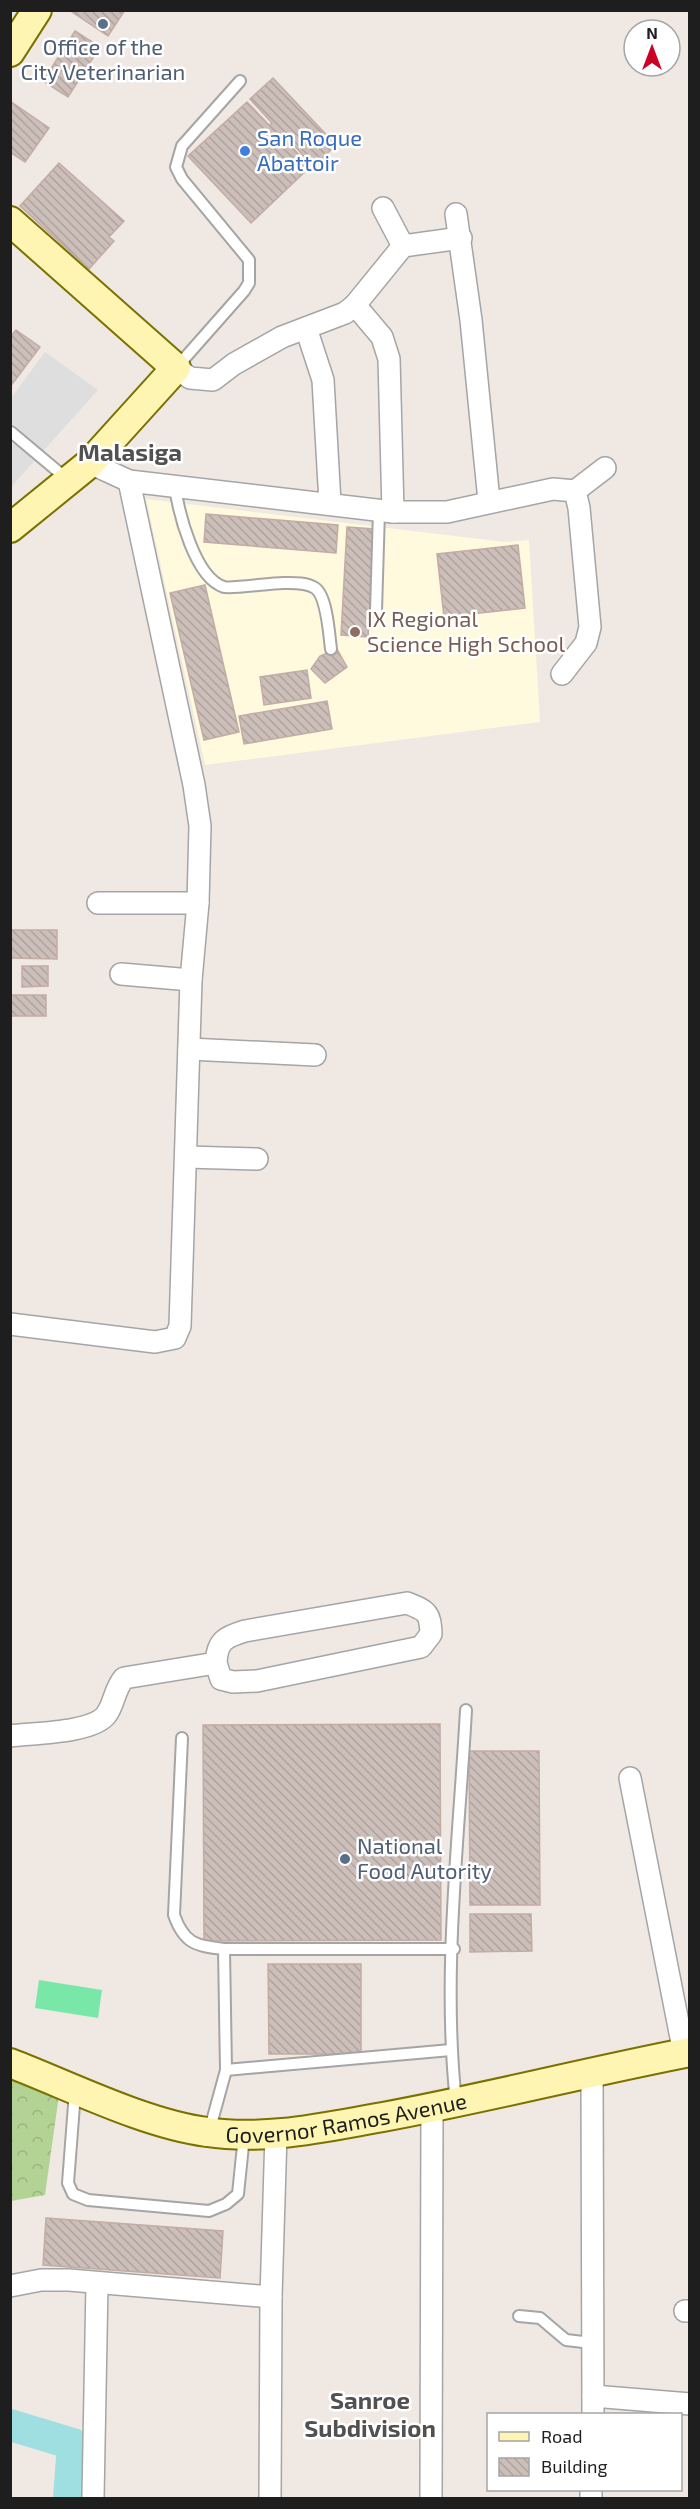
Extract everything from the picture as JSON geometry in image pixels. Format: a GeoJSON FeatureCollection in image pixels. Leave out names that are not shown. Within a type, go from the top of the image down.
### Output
{"type":"FeatureCollection","features":[{"type":"Feature","properties":{"kind":"main road"},"geometry":{"type":"LineString","coordinates":[[10,52],[37,10]]}},
{"type":"Feature","properties":{"kind":"main road"},"geometry":{"type":"LineString","coordinates":[[10,221],[176,368],[80,472],[10,528]]}},
{"type":"Feature","properties":{"kind":"main road","name":"Governor Ramos Avenue"},"geometry":{"type":"LineString","coordinates":[[10,2063],[159,2121],[208,2133],[244,2136],[276,2134],[444,2106],[687,2053]]}},
{"type":"Feature","properties":{"kind":"street"},"geometry":{"type":"LineString","coordinates":[[383,208],[403,246]]}},
{"type":"Feature","properties":{"kind":"street"},"geometry":{"type":"LineString","coordinates":[[456,214],[461,238],[489,501]]}},
{"type":"Feature","properties":{"kind":"street"},"geometry":{"type":"LineString","coordinates":[[176,368],[190,378],[213,380],[260,349],[306,328],[345,314],[403,246],[461,238]]}},
{"type":"Feature","properties":{"kind":"street"},"geometry":{"type":"LineString","coordinates":[[355,305],[382,337],[389,359],[386,512]]}},
{"type":"Feature","properties":{"kind":"street"},"geometry":{"type":"LineString","coordinates":[[306,328],[323,380],[330,503]]}},
{"type":"Feature","properties":{"kind":"street"},"geometry":{"type":"LineString","coordinates":[[80,472],[129,481],[330,503],[386,512],[447,512],[489,501],[553,489],[575,491],[605,468]]}},
{"type":"Feature","properties":{"kind":"street"},"geometry":{"type":"LineString","coordinates":[[10,1324],[155,1342],[175,1338],[180,1326],[191,980],[198,903],[200,826],[194,785],[129,481]]}},
{"type":"Feature","properties":{"kind":"street"},"geometry":{"type":"LineString","coordinates":[[562,674],[586,643],[590,627],[579,508],[575,491]]}},
{"type":"Feature","properties":{"kind":"street"},"geometry":{"type":"LineString","coordinates":[[98,903],[198,903]]}},
{"type":"Feature","properties":{"kind":"street"},"geometry":{"type":"LineString","coordinates":[[121,974],[191,980]]}},
{"type":"Feature","properties":{"kind":"street"},"geometry":{"type":"LineString","coordinates":[[189,1049],[315,1055]]}},
{"type":"Feature","properties":{"kind":"street"},"geometry":{"type":"LineString","coordinates":[[186,1157],[257,1159]]}},
{"type":"Feature","properties":{"kind":"street"},"geometry":{"type":"LineString","coordinates":[[407,1603],[422,1609],[430,1617],[432,1634],[421,1647],[257,1681],[233,1682],[221,1679],[216,1663],[216,1649],[224,1637],[245,1631],[407,1603]]}},
{"type":"Feature","properties":{"kind":"street"},"geometry":{"type":"LineString","coordinates":[[10,1736],[96,1725],[107,1714],[116,1688],[124,1678],[216,1663]]}},
{"type":"Feature","properties":{"kind":"street"},"geometry":{"type":"LineString","coordinates":[[630,1778],[687,2053]]}},
{"type":"Feature","properties":{"kind":"street"},"geometry":{"type":"LineString","coordinates":[[592,2074],[593,2405],[690,2404]]}},
{"type":"Feature","properties":{"kind":"street"},"geometry":{"type":"LineString","coordinates":[[431,2499],[444,2106]]}},
{"type":"Feature","properties":{"kind":"street"},"geometry":{"type":"LineString","coordinates":[[270,2499],[271,2297],[276,2134]]}},
{"type":"Feature","properties":{"kind":"street"},"geometry":{"type":"LineString","coordinates":[[10,2286],[41,2280],[271,2297]]}},
{"type":"Feature","properties":{"kind":"street"},"geometry":{"type":"LineString","coordinates":[[93,2499],[97,2284]]}},
{"type":"Feature","properties":{"kind":"lane"},"geometry":{"type":"LineString","coordinates":[[176,368],[249,283],[249,260],[182,179],[176,166],[182,146],[240,81]]}},
{"type":"Feature","properties":{"kind":"lane"},"geometry":{"type":"LineString","coordinates":[[10,432],[80,472]]}},
{"type":"Feature","properties":{"kind":"lane"},"geometry":{"type":"LineString","coordinates":[[175,487],[178,507],[199,565],[211,579],[225,587],[262,583],[295,583],[315,588],[321,595],[331,649]]}},
{"type":"Feature","properties":{"kind":"lane"},"geometry":{"type":"LineString","coordinates":[[376,611],[386,512]]}},
{"type":"Feature","properties":{"kind":"lane"},"geometry":{"type":"LineString","coordinates":[[444,2106],[451,2050],[466,1710]]}},
{"type":"Feature","properties":{"kind":"lane"},"geometry":{"type":"LineString","coordinates":[[182,1738],[174,1915],[180,1933],[188,1941],[204,1947],[224,1949],[454,1949]]}},
{"type":"Feature","properties":{"kind":"lane"},"geometry":{"type":"LineString","coordinates":[[208,2133],[226,2070],[224,1949]]}},
{"type":"Feature","properties":{"kind":"lane"},"geometry":{"type":"LineString","coordinates":[[226,2070],[451,2050]]}},
{"type":"Feature","properties":{"kind":"lane"},"geometry":{"type":"LineString","coordinates":[[76,2088],[68,2183],[74,2194],[88,2200],[209,2211],[217,2208],[238,2194],[244,2136]]}},
{"type":"Feature","properties":{"kind":"lane"},"geometry":{"type":"LineString","coordinates":[[519,2316],[540,2318],[566,2340],[592,2343]]}},
{"type":"Feature","properties":{"kind":"shaded area"},"geometry":{"type":"Polygon","coordinates":[[[45,352],[98,390],[11,487],[11,447],[22,432],[11,423],[11,398],[45,352]]]}},
{"type":"Feature","properties":{"kind":"shaded area","name":"IX Regional Science High School"},"geometry":{"type":"Polygon","coordinates":[[[146,499],[505,542],[529,540],[540,722],[205,765],[146,499]]]}},
{"type":"Feature","properties":{"kind":"green space"},"geometry":{"type":"Polygon","coordinates":[[[39,1980],[102,1990],[98,2018],[35,2008],[39,1980]]]}},
{"type":"Feature","properties":{"kind":"green space"},"geometry":{"type":"Polygon","coordinates":[[[11,2075],[59,2095],[45,2195],[11,2201],[11,2075]]]}},
{"type":"Feature","properties":{"kind":"building","name":"Office of the City Veterinarian"},"geometry":{"type":"Polygon","coordinates":[[[74,10],[125,10],[108,36],[72,12],[74,10]]]}},
{"type":"Feature","properties":{"kind":"building"},"geometry":{"type":"Polygon","coordinates":[[[75,31],[100,47],[68,97],[43,81],[75,31]]]}},
{"type":"Feature","properties":{"kind":"building","name":"San Roque Abattoir"},"geometry":{"type":"Polygon","coordinates":[[[273,78],[336,145],[313,167],[293,144],[291,146],[310,167],[251,223],[188,156],[247,102],[269,125],[272,123],[250,99],[273,78]]]}},
{"type":"Feature","properties":{"kind":"building"},"geometry":{"type":"Polygon","coordinates":[[[10,101],[49,128],[25,162],[10,152],[10,101]]]}},
{"type":"Feature","properties":{"kind":"building"},"geometry":{"type":"Polygon","coordinates":[[[59,163],[124,221],[109,237],[114,241],[89,269],[20,206],[59,163]]]}},
{"type":"Feature","properties":{"kind":"building"},"geometry":{"type":"Polygon","coordinates":[[[16,330],[40,347],[10,387],[10,337],[16,330]]]}},
{"type":"Feature","properties":{"kind":"building"},"geometry":{"type":"Polygon","coordinates":[[[206,514],[338,525],[336,553],[204,542],[206,514]]]}},
{"type":"Feature","properties":{"kind":"building"},"geometry":{"type":"Polygon","coordinates":[[[347,527],[375,529],[368,637],[341,635],[347,527]]]}},
{"type":"Feature","properties":{"kind":"building"},"geometry":{"type":"Polygon","coordinates":[[[518,545],[525,608],[444,617],[437,554],[518,545]]]}},
{"type":"Feature","properties":{"kind":"building"},"geometry":{"type":"Polygon","coordinates":[[[205,585],[239,732],[204,740],[170,593],[205,585]]]}},
{"type":"Feature","properties":{"kind":"building"},"geometry":{"type":"Polygon","coordinates":[[[337,649],[347,667],[325,683],[311,669],[320,656],[337,649]]]}},
{"type":"Feature","properties":{"kind":"building"},"geometry":{"type":"Polygon","coordinates":[[[307,670],[311,698],[264,705],[260,677],[307,670]]]}},
{"type":"Feature","properties":{"kind":"building"},"geometry":{"type":"Polygon","coordinates":[[[327,701],[332,729],[244,744],[239,716],[327,701]]]}},
{"type":"Feature","properties":{"kind":"building"},"geometry":{"type":"Polygon","coordinates":[[[10,930],[57,930],[57,959],[10,958],[10,930]]]}},
{"type":"Feature","properties":{"kind":"building"},"geometry":{"type":"Polygon","coordinates":[[[22,966],[48,966],[48,986],[22,987],[22,966]]]}},
{"type":"Feature","properties":{"kind":"building"},"geometry":{"type":"Polygon","coordinates":[[[10,995],[46,995],[46,1016],[10,1016],[10,995]]]}},
{"type":"Feature","properties":{"kind":"building"},"geometry":{"type":"Polygon","coordinates":[[[440,1724],[441,1940],[204,1941],[203,1725],[440,1724]]]}},
{"type":"Feature","properties":{"kind":"building"},"geometry":{"type":"Polygon","coordinates":[[[469,1751],[539,1751],[540,1905],[470,1905],[469,1751]]]}},
{"type":"Feature","properties":{"kind":"building"},"geometry":{"type":"Polygon","coordinates":[[[470,1914],[531,1914],[532,1951],[470,1952],[470,1914]]]}},
{"type":"Feature","properties":{"kind":"building"},"geometry":{"type":"Polygon","coordinates":[[[268,1964],[361,1964],[361,2054],[269,2054],[268,1964]]]}},
{"type":"Feature","properties":{"kind":"building"},"geometry":{"type":"Polygon","coordinates":[[[46,2218],[223,2231],[220,2278],[43,2265],[46,2218]]]}},
{"type":"Feature","properties":{"kind":"waterway"},"geometry":{"type":"LineString","coordinates":[[10,2425],[73,2444],[69,2498]]}},
{"type":"Feature","properties":{"kind":"place","name":"Office of the City Veterinarian"},"geometry":{"type":"Point","coordinates":[103,24]}},
{"type":"Feature","properties":{"kind":"place","name":"San Roque Abattoir"},"geometry":{"type":"Point","coordinates":[245,151]}},
{"type":"Feature","properties":{"kind":"place","name":"IX Regional Science High School"},"geometry":{"type":"Point","coordinates":[355,632]}},
{"type":"Feature","properties":{"kind":"place","name":"National Food Autority"},"geometry":{"type":"Point","coordinates":[345,1859]}},
{"type":"Feature","properties":{"kind":"district","name":"Malasiga"},"geometry":{"type":"Point","coordinates":[130,453]}},
{"type":"Feature","properties":{"kind":"district","name":"Sanroe Subdivision"},"geometry":{"type":"Point","coordinates":[370,2415]}}]}
